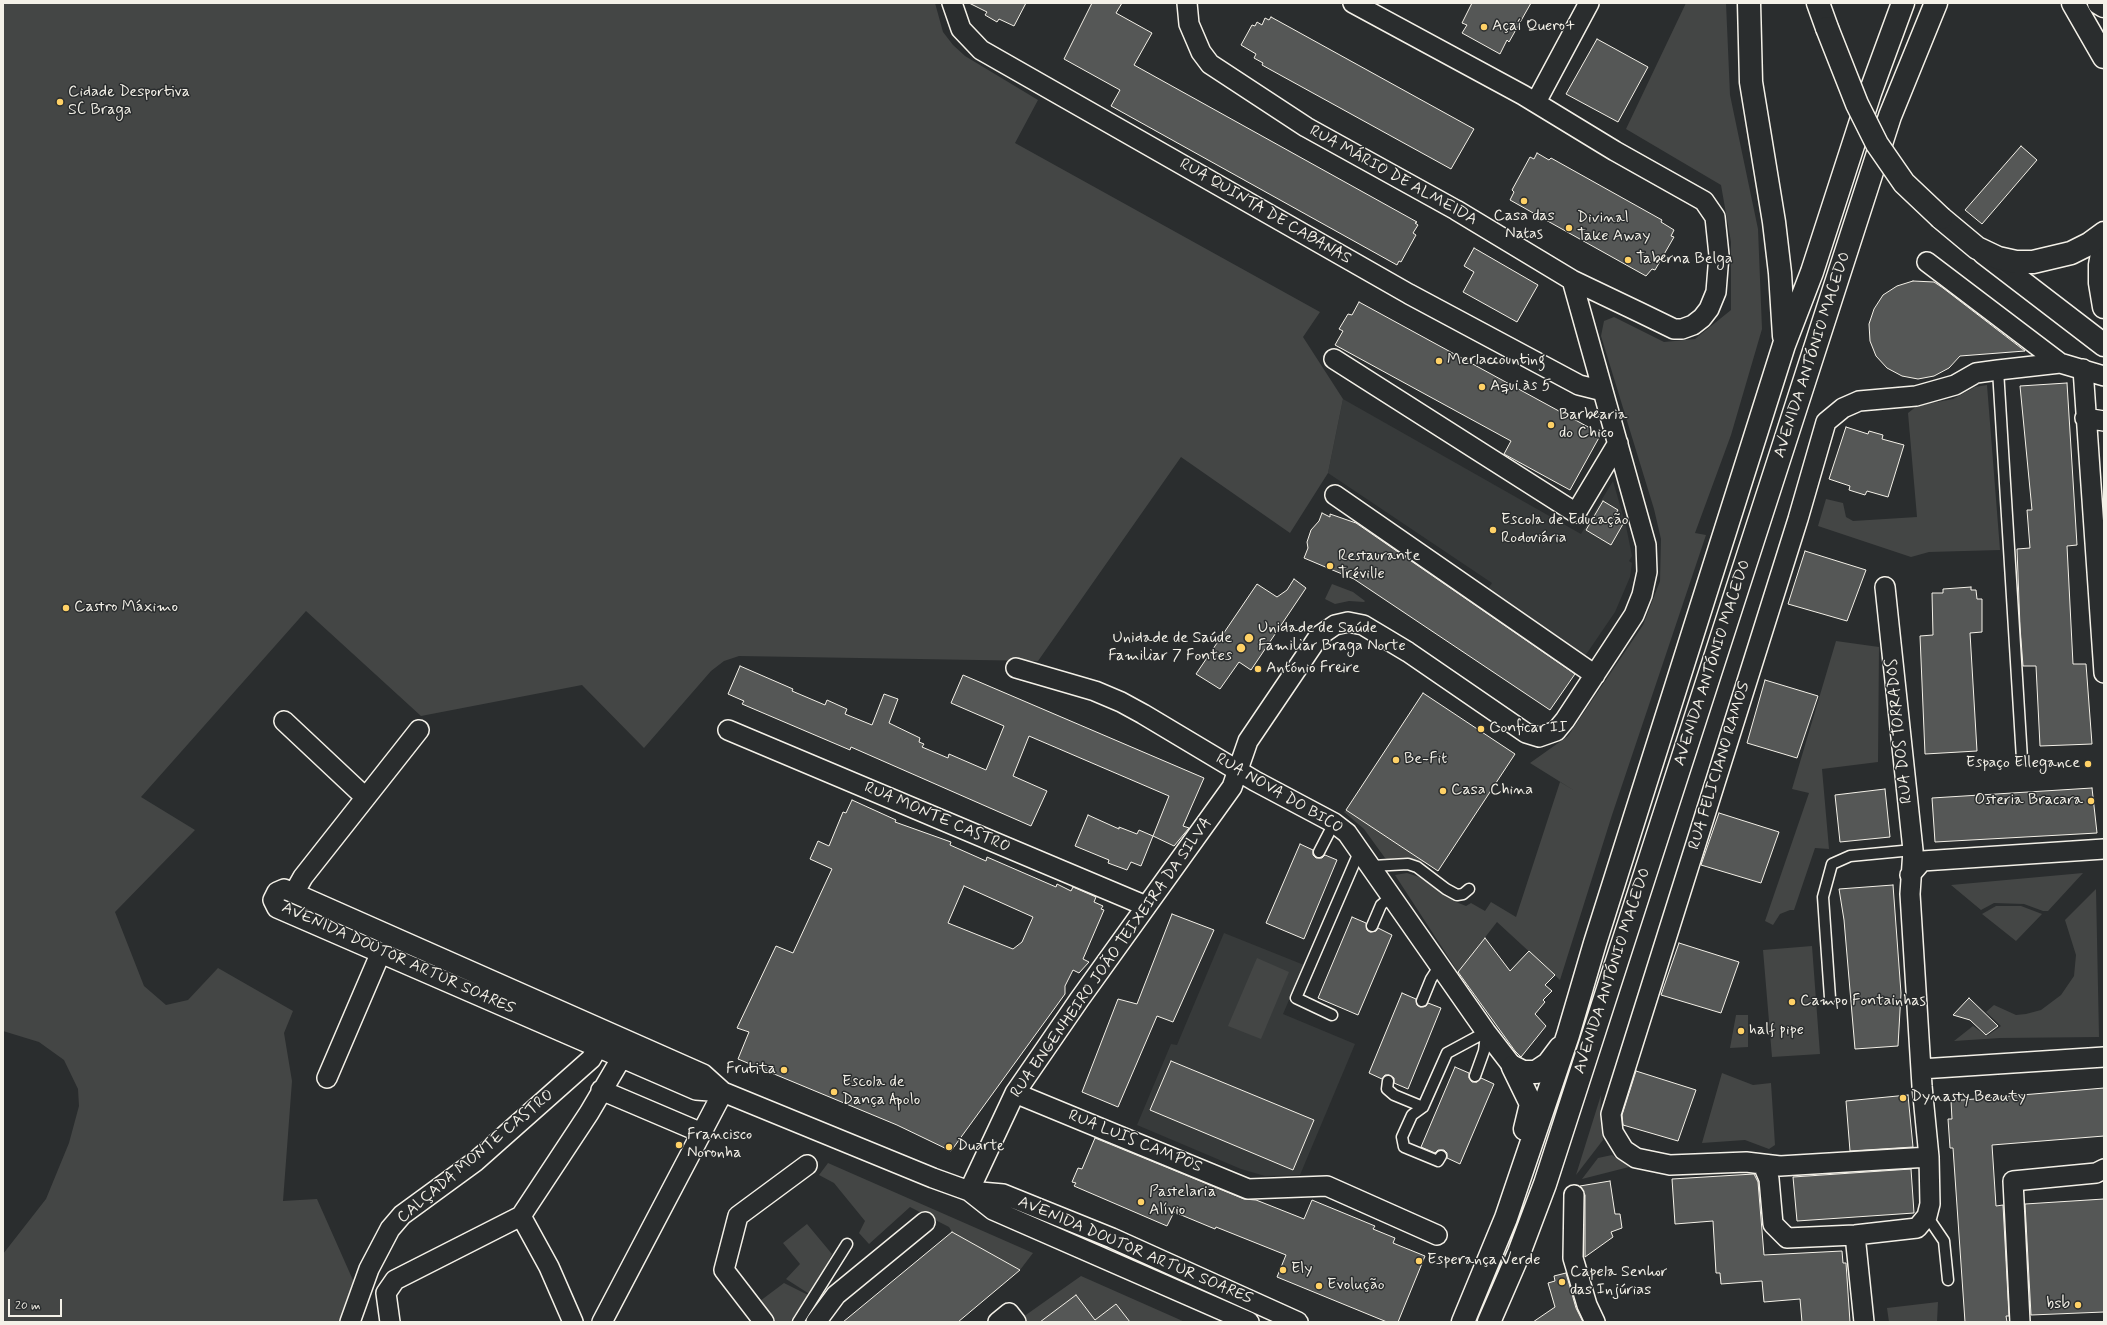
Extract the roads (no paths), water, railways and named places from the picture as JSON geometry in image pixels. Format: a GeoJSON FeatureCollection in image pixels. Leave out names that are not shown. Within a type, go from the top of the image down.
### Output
{"type":"FeatureCollection","features":[{"type":"Feature","properties":{"kind":"main road"},"geometry":{"type":"LineString","coordinates":[[1749,3],[1750,82],[1774,222],[1780,273],[1784,345]]}},
{"type":"Feature","properties":{"kind":"main road"},"geometry":{"type":"LineString","coordinates":[[1818,3],[1854,98],[1877,144],[1904,183],[1941,218],[1977,248],[2104,344]]}},
{"type":"Feature","properties":{"kind":"main road","name":"AVENIDA ANTÓNIO MACEDO"},"geometry":{"type":"LineString","coordinates":[[1464,1322],[1510,1206],[1568,1035],[1595,943],[1784,345],[1812,272],[1870,93],[1903,3]]}},
{"type":"Feature","properties":{"kind":"main road","name":"AVENIDA ANTÓNIO MACEDO"},"geometry":{"type":"LineString","coordinates":[[1489,1322],[1519,1254],[1545,1184],[1890,116],[1936,3]]}},
{"type":"Feature","properties":{"kind":"main road"},"geometry":{"type":"LineString","coordinates":[[2073,3],[2104,58]]}},
{"type":"Feature","properties":{"kind":"main road"},"geometry":{"type":"LineString","coordinates":[[2099,3],[2104,6]]}},
{"type":"Feature","properties":{"kind":"main road"},"geometry":{"type":"LineString","coordinates":[[1977,248],[1998,258],[2016,262],[2033,262],[2071,253],[2089,244],[2104,233]]}},
{"type":"Feature","properties":{"kind":"main road"},"geometry":{"type":"LineString","coordinates":[[2104,243],[2100,265],[2100,283],[2104,307]]}},
{"type":"Feature","properties":{"kind":"main road"},"geometry":{"type":"LineString","coordinates":[[1513,1067],[1523,1072],[1536,1072],[1548,1064],[1568,1035]]}},
{"type":"Feature","properties":{"kind":"main road"},"geometry":{"type":"LineString","coordinates":[[1510,1206],[1512,1170],[1531,1104],[1513,1067]]}},
{"type":"Feature","properties":{"kind":"street","name":"RUA QUINTA DE CABANAS"},"geometry":{"type":"LineString","coordinates":[[952,3],[961,29],[981,50],[1409,294],[1579,385],[1603,391]]}},
{"type":"Feature","properties":{"kind":"street","name":"RUA MÁRIO DE ALMEIDA"},"geometry":{"type":"LineString","coordinates":[[1188,3],[1189,24],[1201,52],[1210,64],[1306,128],[1456,210],[1572,280],[1674,329],[1682,329],[1693,325],[1709,309],[1716,292],[1719,270],[1719,243],[1715,217],[1704,201],[1615,151],[1536,102],[1353,3]]}},
{"type":"Feature","properties":{"kind":"street"},"geometry":{"type":"LineString","coordinates":[[1536,102],[1589,3]]}},
{"type":"Feature","properties":{"kind":"street"},"geometry":{"type":"LineString","coordinates":[[1927,262],[2060,363],[2104,376]]}},
{"type":"Feature","properties":{"kind":"street","name":"RUA ENGENHEIRO JOÃO TEIXEIRA DA SILVA"},"geometry":{"type":"LineString","coordinates":[[969,1191],[1015,1093],[1146,906],[1232,788],[1248,741],[1319,636],[1335,625],[1348,622],[1363,625],[1408,652],[1526,733],[1539,737],[1556,731],[1595,675],[1634,615],[1642,595],[1647,572],[1646,545],[1572,280]]}},
{"type":"Feature","properties":{"kind":"street"},"geometry":{"type":"LineString","coordinates":[[1334,359],[1576,513],[1618,443]]}},
{"type":"Feature","properties":{"kind":"street","name":"RUA FELICIANO RAMOS"},"geometry":{"type":"LineString","coordinates":[[1763,1165],[1746,1162],[1670,1165],[1636,1158],[1624,1150],[1612,1132],[1611,1114],[1798,519],[1826,422],[1843,408],[1859,401],[1916,396],[1955,385],[1976,373],[2060,363]]}},
{"type":"Feature","properties":{"kind":"street"},"geometry":{"type":"LineString","coordinates":[[2083,369],[2085,418],[2104,673]]}},
{"type":"Feature","properties":{"kind":"street"},"geometry":{"type":"LineString","coordinates":[[2085,418],[2104,421]]}},
{"type":"Feature","properties":{"kind":"street"},"geometry":{"type":"LineString","coordinates":[[1335,495],[1595,675]]}},
{"type":"Feature","properties":{"kind":"street","name":"RUA DOS TORRADOS"},"geometry":{"type":"LineString","coordinates":[[1885,587],[1913,850],[1910,875],[1921,1069],[1929,1157],[1930,1204],[1927,1216]]}},
{"type":"Feature","properties":{"kind":"street","name":"RUA NOVA DO BICO"},"geometry":{"type":"LineString","coordinates":[[1016,668],[1095,691],[1121,702],[1237,771],[1334,823],[1347,833],[1372,866],[1486,1032],[1513,1067]]}},
{"type":"Feature","properties":{"kind":"street"},"geometry":{"type":"LineString","coordinates":[[284,721],[365,797]]}},
{"type":"Feature","properties":{"kind":"street"},"geometry":{"type":"LineString","coordinates":[[294,893],[303,877],[419,730]]}},
{"type":"Feature","properties":{"kind":"street","name":"RUA MONTE CASTRO"},"geometry":{"type":"LineString","coordinates":[[728,730],[1146,906]]}},
{"type":"Feature","properties":{"kind":"street"},"geometry":{"type":"LineString","coordinates":[[1910,875],[1922,861],[2104,849]]}},
{"type":"Feature","properties":{"kind":"street","name":"AVENIDA DOUTOR ARTUR SOARES"},"geometry":{"type":"LineString","coordinates":[[723,1092],[702,1074],[294,893],[284,889],[277,892],[273,900],[277,908],[696,1090],[723,1092],[933,1178],[969,1191],[1003,1194],[1112,1238],[1298,1322]]}},
{"type":"Feature","properties":{"kind":"street"},"geometry":{"type":"LineString","coordinates":[[327,1078],[381,952]]}},
{"type":"Feature","properties":{"kind":"street","name":"CALÇADA MONTE CASTRO"},"geometry":{"type":"LineString","coordinates":[[350,1322],[369,1269],[390,1230],[402,1216],[476,1161],[591,1059],[598,1047]]}},
{"type":"Feature","properties":{"kind":"street"},"geometry":{"type":"LineString","coordinates":[[390,1322],[386,1293],[395,1280],[521,1216],[589,1113],[601,1090],[622,1057]]}},
{"type":"Feature","properties":{"kind":"street"},"geometry":{"type":"LineString","coordinates":[[1921,1069],[2104,1057]]}},
{"type":"Feature","properties":{"kind":"street"},"geometry":{"type":"LineString","coordinates":[[601,1090],[702,1133]]}},
{"type":"Feature","properties":{"kind":"street"},"geometry":{"type":"LineString","coordinates":[[602,1322],[723,1092]]}},
{"type":"Feature","properties":{"kind":"street","name":"RUA LUIS CAMPOS"},"geometry":{"type":"LineString","coordinates":[[1015,1093],[1248,1189],[1327,1186],[1437,1235]]}},
{"type":"Feature","properties":{"kind":"street"},"geometry":{"type":"LineString","coordinates":[[1927,1216],[1917,1228],[1855,1235],[1787,1238],[1773,1224],[1769,1179],[1763,1165],[1780,1166],[1929,1157]]}},
{"type":"Feature","properties":{"kind":"street"},"geometry":{"type":"LineString","coordinates":[[764,1322],[724,1270],[738,1216],[807,1165]]}},
{"type":"Feature","properties":{"kind":"street"},"geometry":{"type":"LineString","coordinates":[[2020,1322],[2013,1181],[2096,1173],[2104,1169]]}},
{"type":"Feature","properties":{"kind":"street","name":"AVENIDA DOUTOR ARTUR SOARES"},"geometry":{"type":"LineString","coordinates":[[969,1191],[993,1210],[1249,1322]]}},
{"type":"Feature","properties":{"kind":"street"},"geometry":{"type":"LineString","coordinates":[[1574,1195],[1573,1258],[1595,1322]]}},
{"type":"Feature","properties":{"kind":"street"},"geometry":{"type":"LineString","coordinates":[[521,1216],[549,1267],[573,1322]]}},
{"type":"Feature","properties":{"kind":"street"},"geometry":{"type":"LineString","coordinates":[[816,1322],[836,1295],[925,1222]]}},
{"type":"Feature","properties":{"kind":"street"},"geometry":{"type":"LineString","coordinates":[[1855,1235],[1864,1322]]}},
{"type":"Feature","properties":{"kind":"street"},"geometry":{"type":"LineString","coordinates":[[998,1322],[1009,1313],[1016,1322]]}},
{"type":"Feature","properties":{"kind":"lane"},"geometry":{"type":"LineString","coordinates":[[1998,370],[2022,759]]}},
{"type":"Feature","properties":{"kind":"lane"},"geometry":{"type":"LineString","coordinates":[[1319,852],[1334,823]]}},
{"type":"Feature","properties":{"kind":"lane"},"geometry":{"type":"LineString","coordinates":[[1332,1015],[1296,998],[1360,850]]}},
{"type":"Feature","properties":{"kind":"lane"},"geometry":{"type":"LineString","coordinates":[[1830,998],[1823,897],[1832,864],[1850,856],[1913,850]]}},
{"type":"Feature","properties":{"kind":"lane"},"geometry":{"type":"LineString","coordinates":[[1372,866],[1408,864],[1417,867],[1446,889],[1457,895],[1463,894],[1469,889]]}},
{"type":"Feature","properties":{"kind":"lane"},"geometry":{"type":"LineString","coordinates":[[1372,926],[1381,905],[1392,896]]}},
{"type":"Feature","properties":{"kind":"lane"},"geometry":{"type":"LineString","coordinates":[[1422,1001],[1431,979],[1440,965]]}},
{"type":"Feature","properties":{"kind":"lane"},"geometry":{"type":"LineString","coordinates":[[1475,1076],[1484,1051],[1486,1032]]}},
{"type":"Feature","properties":{"kind":"lane"},"geometry":{"type":"LineString","coordinates":[[1441,1156],[1438,1161],[1404,1147],[1402,1137],[1412,1115],[1423,1107],[1447,1053],[1486,1032]]}},
{"type":"Feature","properties":{"kind":"lane"},"geometry":{"type":"LineString","coordinates":[[1388,1081],[1387,1089],[1394,1095],[1423,1107]]}},
{"type":"Feature","properties":{"kind":"lane"},"geometry":{"type":"LineString","coordinates":[[1927,1216],[1944,1241],[1948,1280]]}},
{"type":"Feature","properties":{"kind":"lane"},"geometry":{"type":"LineString","coordinates":[[798,1322],[847,1244]]}},
{"type":"Feature","properties":{"kind":"place","name":"Açaí Quero+"},"geometry":{"type":"Point","coordinates":[1484,27]}},
{"type":"Feature","properties":{"kind":"place","name":"Cidade Desportiva SC Braga"},"geometry":{"type":"Point","coordinates":[60,102]}},
{"type":"Feature","properties":{"kind":"place","name":"Casa das Natas"},"geometry":{"type":"Point","coordinates":[1524,201]}},
{"type":"Feature","properties":{"kind":"place","name":"Divinal Take Away"},"geometry":{"type":"Point","coordinates":[1569,228]}},
{"type":"Feature","properties":{"kind":"place","name":"Taberna Belga"},"geometry":{"type":"Point","coordinates":[1628,260]}},
{"type":"Feature","properties":{"kind":"place","name":"Merlaccounting"},"geometry":{"type":"Point","coordinates":[1439,361]}},
{"type":"Feature","properties":{"kind":"place","name":"Aqui às 5"},"geometry":{"type":"Point","coordinates":[1482,387]}},
{"type":"Feature","properties":{"kind":"place","name":"Barbearia do Chico"},"geometry":{"type":"Point","coordinates":[1551,425]}},
{"type":"Feature","properties":{"kind":"place","name":"Escola de Educação Rodoviária"},"geometry":{"type":"Point","coordinates":[1493,530]}},
{"type":"Feature","properties":{"kind":"place","name":"Restaurante Tréville"},"geometry":{"type":"Point","coordinates":[1330,566]}},
{"type":"Feature","properties":{"kind":"place","name":"Castro Máximo"},"geometry":{"type":"Point","coordinates":[66,608]}},
{"type":"Feature","properties":{"kind":"place","name":"Unidade de Saúde Familiar Braga Norte"},"geometry":{"type":"Point","coordinates":[1249,638]}},
{"type":"Feature","properties":{"kind":"place","name":"Unidade de Saúde Familiar 7 Fontes"},"geometry":{"type":"Point","coordinates":[1241,648]}},
{"type":"Feature","properties":{"kind":"place","name":"António Freire"},"geometry":{"type":"Point","coordinates":[1258,669]}},
{"type":"Feature","properties":{"kind":"place","name":"Conficar II"},"geometry":{"type":"Point","coordinates":[1481,729]}},
{"type":"Feature","properties":{"kind":"place","name":"Be-Fit"},"geometry":{"type":"Point","coordinates":[1396,760]}},
{"type":"Feature","properties":{"kind":"place","name":"Espaço Ellegance"},"geometry":{"type":"Point","coordinates":[2088,764]}},
{"type":"Feature","properties":{"kind":"place","name":"Casa China"},"geometry":{"type":"Point","coordinates":[1443,791]}},
{"type":"Feature","properties":{"kind":"place","name":"Osteria Bracara"},"geometry":{"type":"Point","coordinates":[2091,801]}},
{"type":"Feature","properties":{"kind":"place","name":"Campo Fontainhas"},"geometry":{"type":"Point","coordinates":[1792,1002]}},
{"type":"Feature","properties":{"kind":"place","name":"half pipe"},"geometry":{"type":"Point","coordinates":[1741,1031]}},
{"type":"Feature","properties":{"kind":"place","name":"Frutita"},"geometry":{"type":"Point","coordinates":[784,1070]}},
{"type":"Feature","properties":{"kind":"place","name":"Escola de Dança Apolo"},"geometry":{"type":"Point","coordinates":[834,1092]}},
{"type":"Feature","properties":{"kind":"place","name":"Dynasty Beauty"},"geometry":{"type":"Point","coordinates":[1903,1098]}},
{"type":"Feature","properties":{"kind":"place","name":"Francisco Noronha"},"geometry":{"type":"Point","coordinates":[679,1145]}},
{"type":"Feature","properties":{"kind":"place","name":"Duarte"},"geometry":{"type":"Point","coordinates":[949,1147]}},
{"type":"Feature","properties":{"kind":"place","name":"Pastelaria Alívio"},"geometry":{"type":"Point","coordinates":[1141,1202]}},
{"type":"Feature","properties":{"kind":"place","name":"Esperança Verde"},"geometry":{"type":"Point","coordinates":[1419,1261]}},
{"type":"Feature","properties":{"kind":"place","name":"Ely"},"geometry":{"type":"Point","coordinates":[1283,1270]}},
{"type":"Feature","properties":{"kind":"place","name":"Capela Senhor das Injúrias"},"geometry":{"type":"Point","coordinates":[1562,1282]}},
{"type":"Feature","properties":{"kind":"place","name":"Evolução"},"geometry":{"type":"Point","coordinates":[1319,1286]}},
{"type":"Feature","properties":{"kind":"place","name":"bsb"},"geometry":{"type":"Point","coordinates":[2078,1305]}}]}
